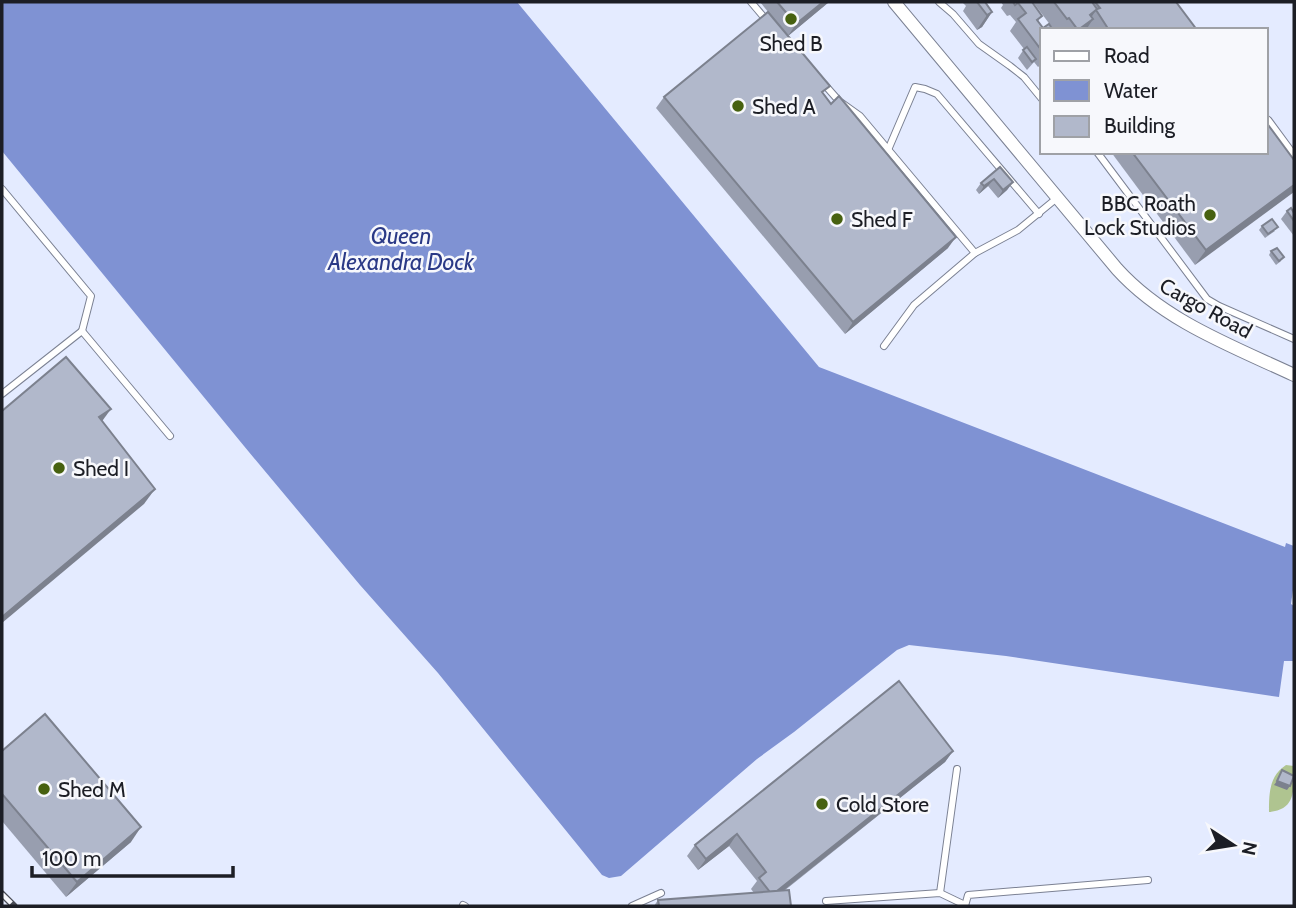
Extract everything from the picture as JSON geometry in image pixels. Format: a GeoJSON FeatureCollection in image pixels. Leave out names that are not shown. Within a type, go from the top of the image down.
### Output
{"type":"FeatureCollection","features":[{"type":"Feature","properties":{"kind":"street","name":"Cargo Road"},"geometry":{"type":"LineString","coordinates":[[894,2],[1117,269],[1146,297],[1201,332],[1294,375]]}},
{"type":"Feature","properties":{"kind":"street"},"geometry":{"type":"LineString","coordinates":[[1268,125],[1294,160]]}},
{"type":"Feature","properties":{"kind":"lane"},"geometry":{"type":"LineString","coordinates":[[751,2],[775,30]]}},
{"type":"Feature","properties":{"kind":"lane"},"geometry":{"type":"LineString","coordinates":[[939,2],[954,14],[979,44],[1017,70],[1040,97]]}},
{"type":"Feature","properties":{"kind":"lane"},"geometry":{"type":"LineString","coordinates":[[821,80],[839,101],[860,116],[975,253]]}},
{"type":"Feature","properties":{"kind":"lane"},"geometry":{"type":"LineString","coordinates":[[888,150],[915,87],[937,94],[1039,214]]}},
{"type":"Feature","properties":{"kind":"lane"},"geometry":{"type":"LineString","coordinates":[[1098,154],[1207,299],[1294,339]]}},
{"type":"Feature","properties":{"kind":"lane"},"geometry":{"type":"LineString","coordinates":[[2,189],[91,296],[82,331],[2,394]]}},
{"type":"Feature","properties":{"kind":"lane"},"geometry":{"type":"LineString","coordinates":[[884,346],[914,305],[975,253],[1018,230],[1057,198]]}},
{"type":"Feature","properties":{"kind":"lane"},"geometry":{"type":"LineString","coordinates":[[82,331],[170,436]]}},
{"type":"Feature","properties":{"kind":"lane"},"geometry":{"type":"LineString","coordinates":[[940,893],[957,769]]}},
{"type":"Feature","properties":{"kind":"lane"},"geometry":{"type":"LineString","coordinates":[[826,901],[940,893],[965,905],[968,895],[1148,880]]}},
{"type":"Feature","properties":{"kind":"lane"},"geometry":{"type":"LineString","coordinates":[[632,906],[661,893]]}},
{"type":"Feature","properties":{"kind":"green space"},"geometry":{"type":"Polygon","coordinates":[[[1286,765],[1294,766],[1292,797],[1284,807],[1269,812],[1273,780],[1286,765]]]}},
{"type":"Feature","properties":{"kind":"water","name":"Queen Alexandra Dock"},"geometry":{"type":"Polygon","coordinates":[[[2,2],[517,2],[819,367],[1285,547],[1286,543],[1294,546],[1291,604],[1294,606],[1294,661],[1284,661],[1279,697],[1006,656],[909,645],[897,650],[757,759],[621,876],[609,878],[602,875],[438,673],[360,585],[2,151],[2,2]]]}},
{"type":"Feature","properties":{"kind":"building"},"geometry":{"type":"Polygon","coordinates":[[[777,2],[823,2],[796,24],[777,2]]]}},
{"type":"Feature","properties":{"kind":"building"},"geometry":{"type":"Polygon","coordinates":[[[977,2],[985,2],[992,12],[987,15],[977,2]]]}},
{"type":"Feature","properties":{"kind":"building"},"geometry":{"type":"Polygon","coordinates":[[[1013,2],[1032,2],[1042,16],[1037,20],[1043,28],[1040,28],[1040,48],[1018,19],[1026,13],[1018,3],[1015,5],[1013,2]]]}},
{"type":"Feature","properties":{"kind":"building"},"geometry":{"type":"Polygon","coordinates":[[[1054,2],[1092,2],[1097,9],[1100,8],[1095,2],[1176,2],[1196,28],[1106,28],[1096,10],[1090,15],[1093,19],[1081,28],[1076,28],[1069,18],[1067,19],[1054,2]]]}},
{"type":"Feature","properties":{"kind":"building"},"geometry":{"type":"Polygon","coordinates":[[[768,12],[830,86],[822,92],[831,104],[839,96],[956,237],[853,322],[664,97],[768,12]]]}},
{"type":"Feature","properties":{"kind":"building"},"geometry":{"type":"Polygon","coordinates":[[[1027,47],[1036,59],[1032,62],[1023,50],[1027,47]]]}},
{"type":"Feature","properties":{"kind":"building","name":"BBC Roath Lock Studios"},"geometry":{"type":"Polygon","coordinates":[[[1268,125],[1294,160],[1294,185],[1206,250],[1134,154],[1268,154],[1268,125]]]}},
{"type":"Feature","properties":{"kind":"building"},"geometry":{"type":"Polygon","coordinates":[[[1000,167],[1013,182],[1003,190],[994,179],[984,186],[981,183],[1000,167]]]}},
{"type":"Feature","properties":{"kind":"building"},"geometry":{"type":"Polygon","coordinates":[[[1291,208],[1294,213],[1294,221],[1287,211],[1291,208]]]}},
{"type":"Feature","properties":{"kind":"building"},"geometry":{"type":"Polygon","coordinates":[[[1272,219],[1278,227],[1268,234],[1262,226],[1272,219]]]}},
{"type":"Feature","properties":{"kind":"building"},"geometry":{"type":"Polygon","coordinates":[[[1277,248],[1284,257],[1279,261],[1271,251],[1277,248]]]}},
{"type":"Feature","properties":{"kind":"building","name":"Shed I"},"geometry":{"type":"Polygon","coordinates":[[[66,357],[111,409],[99,417],[155,489],[2,617],[2,411],[66,357]]]}},
{"type":"Feature","properties":{"kind":"building","name":"Cold Store"},"geometry":{"type":"Polygon","coordinates":[[[899,681],[953,751],[777,891],[770,892],[759,878],[766,872],[737,834],[706,859],[695,845],[899,681]]]}},
{"type":"Feature","properties":{"kind":"building","name":"Shed M"},"geometry":{"type":"Polygon","coordinates":[[[45,714],[141,827],[77,882],[2,794],[2,751],[45,714]]]}},
{"type":"Feature","properties":{"kind":"building"},"geometry":{"type":"Polygon","coordinates":[[[1282,770],[1294,776],[1290,786],[1277,781],[1282,770]]]}},
{"type":"Feature","properties":{"kind":"building"},"geometry":{"type":"Polygon","coordinates":[[[789,890],[791,906],[659,906],[658,900],[789,890]]]}},
{"type":"Feature","properties":{"kind":"railway"},"geometry":{"type":"LineString","coordinates":[[2,894],[14,906]]}},
{"type":"Feature","properties":{"kind":"place","name":"Shed B"},"geometry":{"type":"Point","coordinates":[791,19]}},
{"type":"Feature","properties":{"kind":"place","name":"Shed A"},"geometry":{"type":"Point","coordinates":[738,106]}},
{"type":"Feature","properties":{"kind":"place","name":"BBC Roath Lock Studios"},"geometry":{"type":"Point","coordinates":[1210,215]}},
{"type":"Feature","properties":{"kind":"place","name":"Shed F"},"geometry":{"type":"Point","coordinates":[837,219]}},
{"type":"Feature","properties":{"kind":"place","name":"Shed I"},"geometry":{"type":"Point","coordinates":[59,468]}},
{"type":"Feature","properties":{"kind":"place","name":"Shed M"},"geometry":{"type":"Point","coordinates":[44,789]}},
{"type":"Feature","properties":{"kind":"place","name":"Cold Store"},"geometry":{"type":"Point","coordinates":[822,804]}}]}
